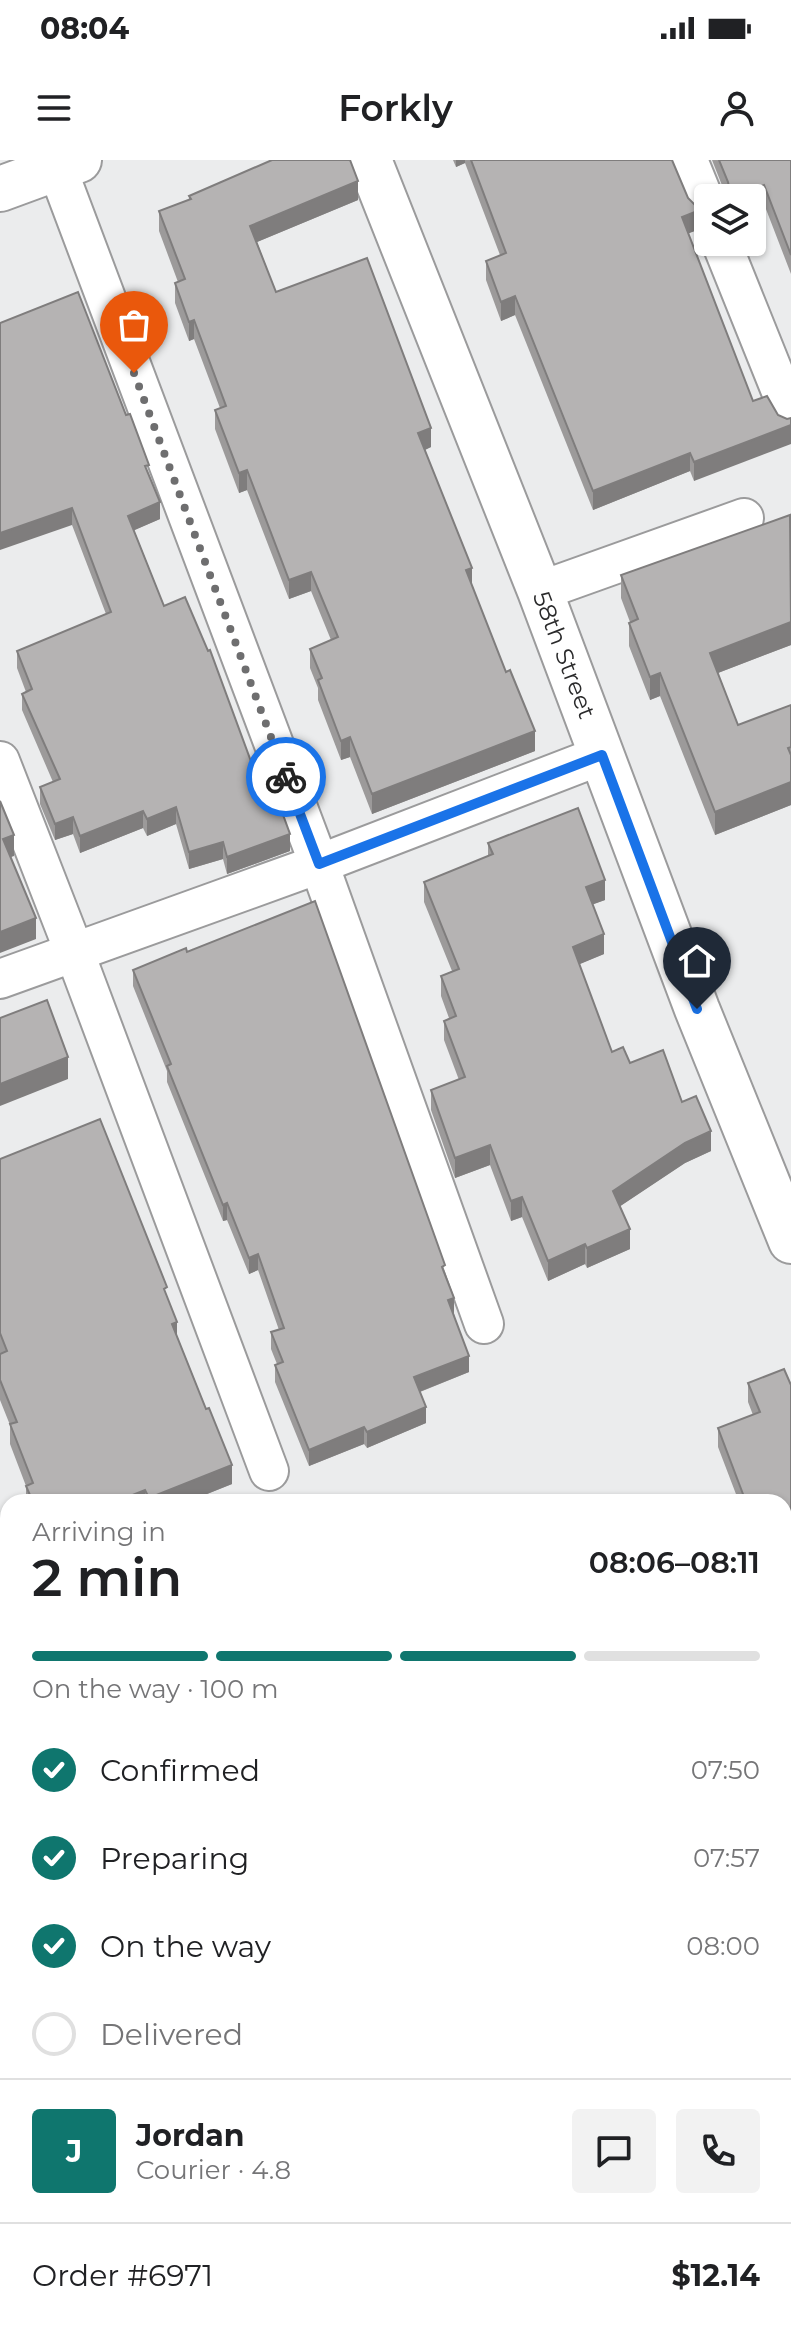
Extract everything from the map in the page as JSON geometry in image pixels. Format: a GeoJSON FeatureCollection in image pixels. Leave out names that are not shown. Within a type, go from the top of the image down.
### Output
{"type":"FeatureCollection","features":[{"type":"Feature","properties":{"kind":"main road","name":"58th Street"},"geometry":{"type":"LineString","coordinates":[[369,160],[540,591],[721,1069],[788,1232]]}},
{"type":"Feature","properties":{"kind":"main road"},"geometry":{"type":"LineString","coordinates":[[0,189],[64,162]]}},
{"type":"Feature","properties":{"kind":"street"},"geometry":{"type":"LineString","coordinates":[[688,160],[698,184]]}},
{"type":"Feature","properties":{"kind":"street"},"geometry":{"type":"LineString","coordinates":[[64,162],[484,1324]]}},
{"type":"Feature","properties":{"kind":"street"},"geometry":{"type":"LineString","coordinates":[[727,256],[791,416]]}},
{"type":"Feature","properties":{"kind":"street"},"geometry":{"type":"LineString","coordinates":[[540,591],[744,518]]}},
{"type":"Feature","properties":{"kind":"street"},"geometry":{"type":"LineString","coordinates":[[0,979],[319,864],[602,755]]}},
{"type":"Feature","properties":{"kind":"street"},"geometry":{"type":"LineString","coordinates":[[0,761],[269,1471]]}},
{"type":"Feature","properties":{"kind":"building"},"geometry":{"type":"Polygon","coordinates":[[[272,160],[350,160],[358,181],[250,226],[276,292],[367,258],[431,428],[418,433],[472,568],[466,570],[506,672],[510,670],[535,731],[372,794],[350,737],[341,741],[310,649],[338,637],[311,572],[289,580],[247,470],[239,473],[215,410],[226,406],[194,320],[189,322],[175,283],[185,279],[159,211],[272,160]]]}},
{"type":"Feature","properties":{"kind":"building"},"geometry":{"type":"Polygon","coordinates":[[[471,160],[672,160],[688,198],[694,204],[694,212],[682,217],[694,256],[697,256],[753,401],[767,396],[778,415],[791,418],[791,425],[694,462],[690,453],[593,491],[515,296],[501,302],[486,261],[506,253],[471,160]]]}},
{"type":"Feature","properties":{"kind":"building"},"geometry":{"type":"Polygon","coordinates":[[[719,160],[791,160],[791,255],[766,184],[728,182],[719,160]]]}},
{"type":"Feature","properties":{"kind":"building"},"geometry":{"type":"Polygon","coordinates":[[[78,292],[126,415],[130,414],[149,465],[145,466],[160,502],[128,516],[164,606],[185,597],[210,650],[256,775],[267,771],[290,834],[227,857],[223,842],[189,852],[176,807],[147,819],[143,811],[80,836],[73,817],[55,824],[40,787],[60,779],[22,694],[32,689],[17,651],[111,612],[72,508],[0,533],[0,323],[78,292]]]}},
{"type":"Feature","properties":{"kind":"building"},"geometry":{"type":"Polygon","coordinates":[[[790,515],[791,622],[710,653],[738,725],[791,705],[791,747],[788,748],[791,782],[715,812],[660,673],[650,677],[629,623],[638,619],[621,575],[790,515]]]}},
{"type":"Feature","properties":{"kind":"building"},"geometry":{"type":"Polygon","coordinates":[[[0,801],[14,835],[3,839],[36,918],[0,932],[0,801]]]}},
{"type":"Feature","properties":{"kind":"building"},"geometry":{"type":"Polygon","coordinates":[[[578,808],[605,880],[586,887],[604,934],[573,947],[612,1052],[623,1047],[630,1063],[663,1050],[682,1102],[696,1096],[711,1131],[685,1143],[613,1191],[630,1229],[548,1261],[522,1197],[511,1201],[490,1145],[455,1158],[431,1090],[465,1077],[444,1021],[456,1016],[441,976],[459,969],[424,882],[493,854],[488,843],[578,808]]]}},
{"type":"Feature","properties":{"kind":"building"},"geometry":{"type":"Polygon","coordinates":[[[315,901],[445,1265],[442,1267],[454,1298],[448,1300],[469,1356],[414,1377],[426,1407],[367,1432],[364,1427],[309,1450],[275,1365],[283,1362],[271,1332],[284,1328],[258,1254],[249,1258],[227,1203],[223,1205],[167,1066],[171,1064],[133,970],[315,901]]]}},
{"type":"Feature","properties":{"kind":"building"},"geometry":{"type":"Polygon","coordinates":[[[47,1000],[68,1057],[0,1084],[0,1018],[47,1000]]]}},
{"type":"Feature","properties":{"kind":"building"},"geometry":{"type":"Polygon","coordinates":[[[100,1119],[167,1287],[164,1289],[177,1322],[172,1324],[232,1465],[159,1494],[147,1494],[145,1490],[135,1494],[30,1494],[26,1486],[33,1483],[10,1424],[17,1422],[0,1380],[0,1354],[7,1351],[0,1333],[0,1159],[100,1119]]]}},
{"type":"Feature","properties":{"kind":"building"},"geometry":{"type":"Polygon","coordinates":[[[784,1369],[791,1385],[791,1494],[743,1494],[718,1428],[760,1412],[748,1383],[784,1369]]]}},
{"type":"Feature","properties":{"kind":"way so far"},"geometry":{"type":"LineString","coordinates":[[134,373],[286,777]]}},
{"type":"Feature","properties":{"kind":"route"},"geometry":{"type":"LineString","coordinates":[[286,777],[319,864],[602,755],[697,1009]]}}]}
